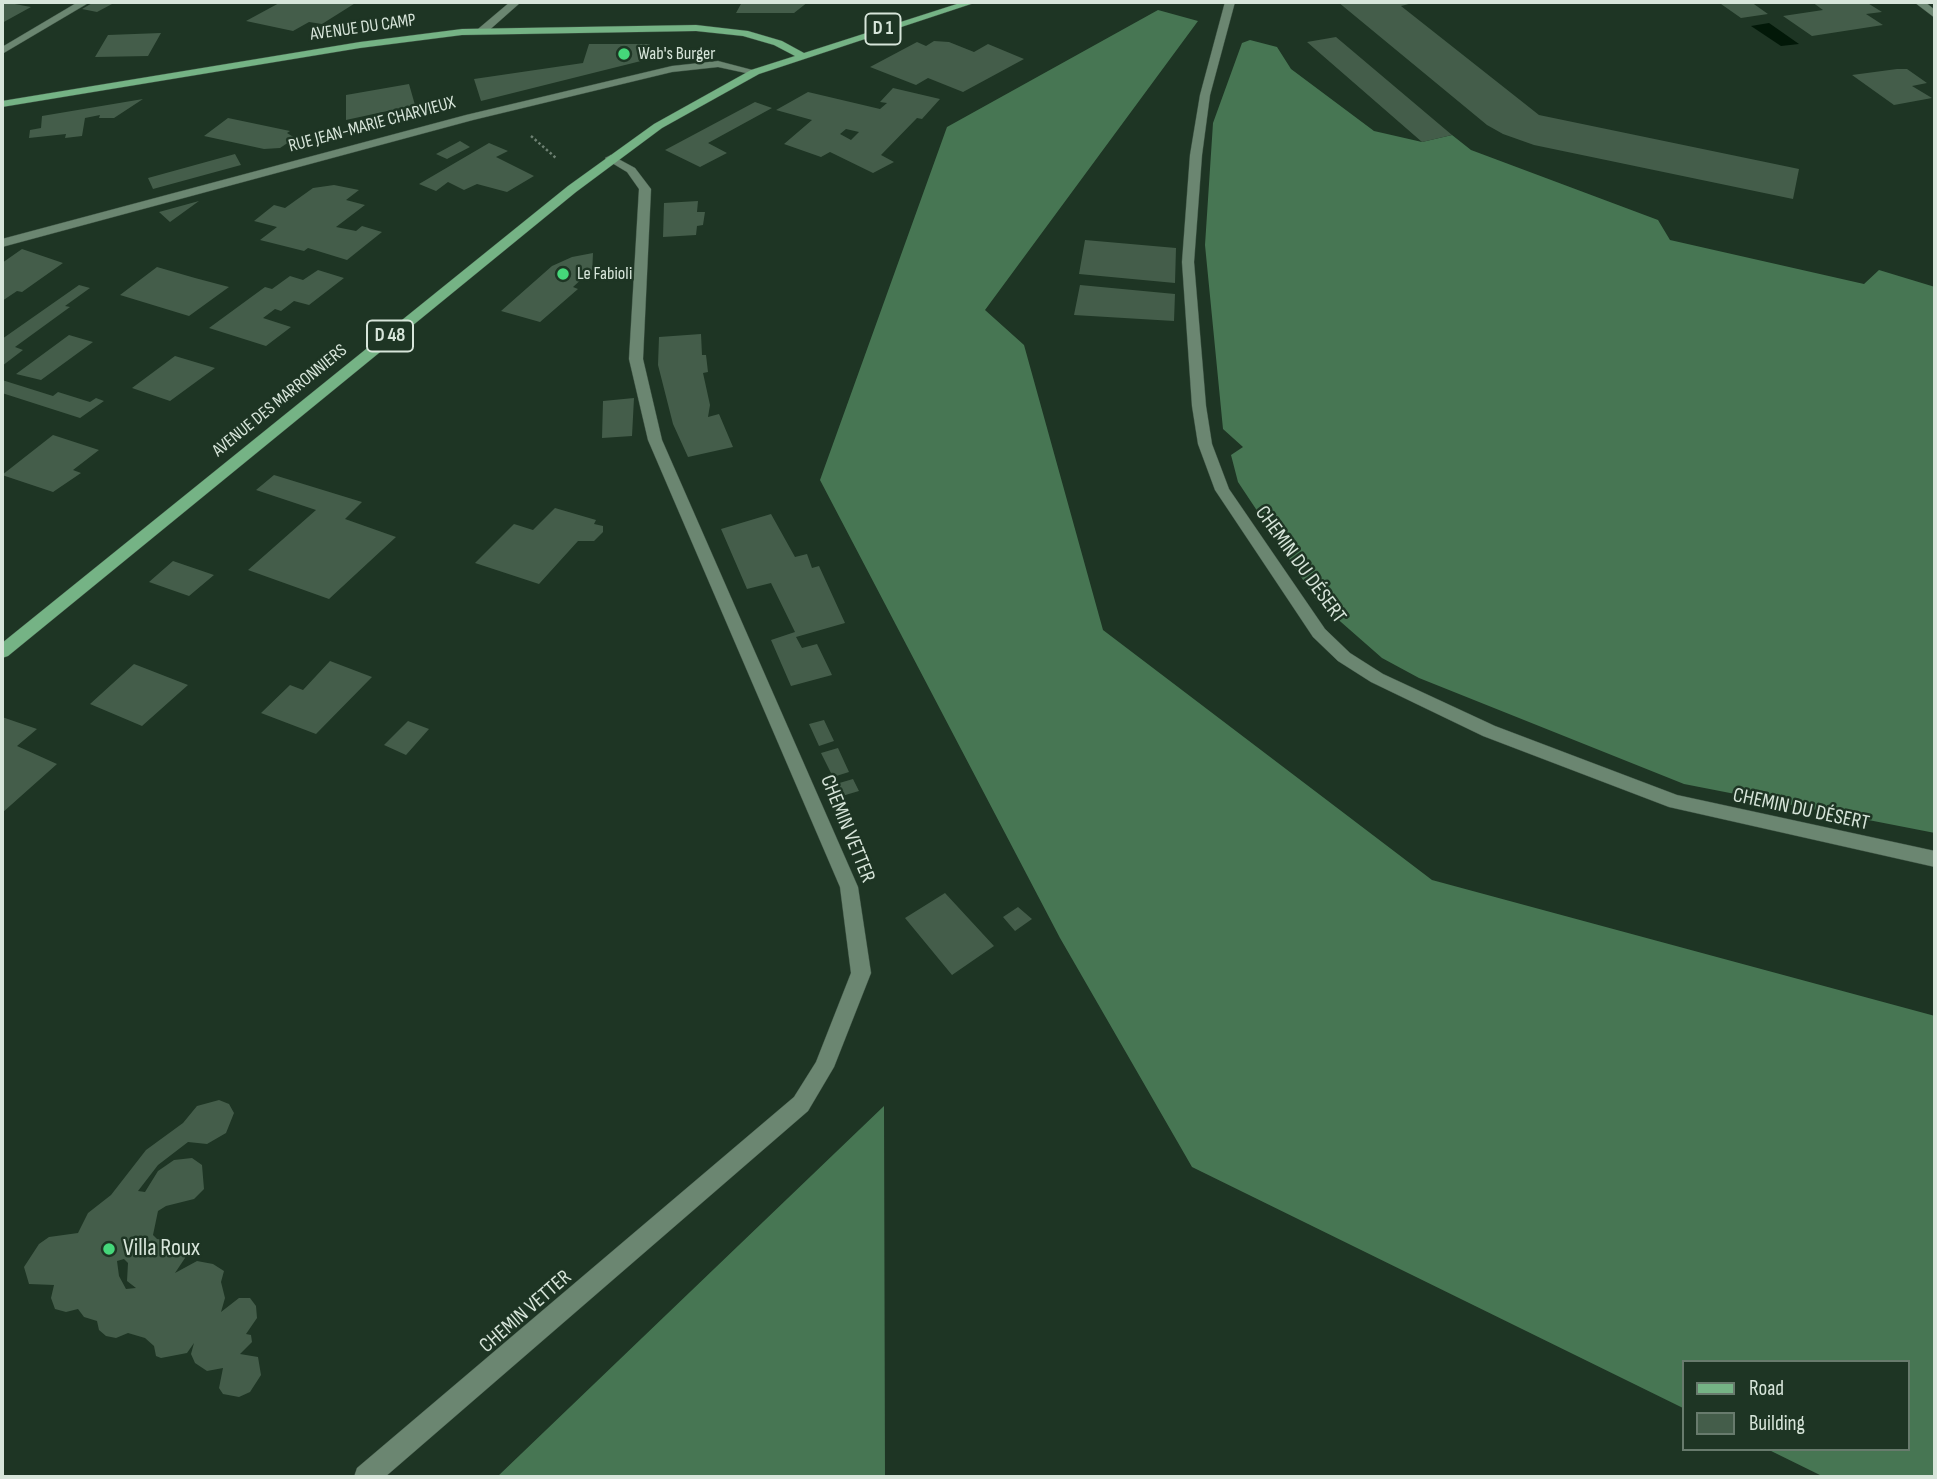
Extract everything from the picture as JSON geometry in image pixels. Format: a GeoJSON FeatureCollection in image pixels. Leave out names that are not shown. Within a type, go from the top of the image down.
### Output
{"type":"FeatureCollection","features":[{"type":"Feature","properties":{"kind":"main road","name":"D 1"},"geometry":{"type":"LineString","coordinates":[[801,55],[972,2]]}},
{"type":"Feature","properties":{"kind":"main road","name":"AVENUE DU CAMP"},"geometry":{"type":"LineString","coordinates":[[2,104],[360,45],[481,32],[696,28],[744,33],[778,43],[801,55]]}},
{"type":"Feature","properties":{"kind":"main road","name":"AVENUE DES MARRONNIERS"},"geometry":{"type":"LineString","coordinates":[[2,652],[611,158],[658,126],[755,72],[801,55]]}},
{"type":"Feature","properties":{"kind":"street"},"geometry":{"type":"LineString","coordinates":[[2,51],[85,2]]}},
{"type":"Feature","properties":{"kind":"street"},"geometry":{"type":"LineString","coordinates":[[481,32],[516,2]]}},
{"type":"Feature","properties":{"kind":"street","name":"CHEMIN DU DÉSERT"},"geometry":{"type":"LineString","coordinates":[[1230,2],[1205,95],[1196,155],[1188,262],[1199,405],[1205,444],[1222,490],[1320,633],[1344,657],[1399,689],[1489,731],[1675,802],[1935,859]]}},
{"type":"Feature","properties":{"kind":"street"},"geometry":{"type":"LineString","coordinates":[[1919,2],[1935,15]]}},
{"type":"Feature","properties":{"kind":"street","name":"RUE JEAN-MARIE CHARVIEUX"},"geometry":{"type":"LineString","coordinates":[[3,244],[470,117],[673,69],[718,64],[755,72]]}},
{"type":"Feature","properties":{"kind":"street","name":"CHEMIN VETTER"},"geometry":{"type":"LineString","coordinates":[[366,1477],[802,1104],[824,1067],[861,973],[849,887],[655,440],[636,359],[645,189],[631,170],[611,158]]}},
{"type":"Feature","properties":{"kind":"green space"},"geometry":{"type":"Polygon","coordinates":[[[1158,10],[1198,21],[985,310],[1024,345],[1103,630],[1432,880],[1935,1016],[1935,1477],[1824,1477],[1771,1451],[1909,1451],[1909,1360],[1682,1360],[1682,1408],[1192,1167],[1060,938],[820,480],[947,127],[1158,10]]]}},
{"type":"Feature","properties":{"kind":"green space"},"geometry":{"type":"Polygon","coordinates":[[[1250,40],[1277,47],[1291,69],[1374,131],[1422,142],[1452,135],[1471,150],[1658,220],[1670,240],[1864,284],[1879,270],[1935,287],[1935,833],[1684,784],[1419,678],[1382,658],[1317,601],[1238,482],[1231,455],[1243,447],[1223,429],[1205,245],[1213,123],[1242,43],[1250,40]]]}},
{"type":"Feature","properties":{"kind":"green space"},"geometry":{"type":"Polygon","coordinates":[[[884,1106],[885,1477],[497,1477],[884,1106]]]}},
{"type":"Feature","properties":{"kind":"shaded area"},"geometry":{"type":"Polygon","coordinates":[[[1769,23],[1799,44],[1781,46],[1751,26],[1769,23]]]}},
{"type":"Feature","properties":{"kind":"building"},"geometry":{"type":"Polygon","coordinates":[[[4,2],[31,7],[2,23],[4,2]]]}},
{"type":"Feature","properties":{"kind":"building"},"geometry":{"type":"Polygon","coordinates":[[[94,2],[112,4],[97,12],[82,9],[94,2]]]}},
{"type":"Feature","properties":{"kind":"building"},"geometry":{"type":"Polygon","coordinates":[[[281,2],[357,2],[322,24],[309,22],[293,31],[246,21],[281,2]]]}},
{"type":"Feature","properties":{"kind":"building"},"geometry":{"type":"Polygon","coordinates":[[[742,2],[808,2],[794,13],[736,13],[742,2]]]}},
{"type":"Feature","properties":{"kind":"building"},"geometry":{"type":"Polygon","coordinates":[[[1338,2],[1406,2],[1409,4],[1401,6],[1539,115],[1799,169],[1793,199],[1534,145],[1503,134],[1487,125],[1338,2]]]}},
{"type":"Feature","properties":{"kind":"building"},"geometry":{"type":"Polygon","coordinates":[[[1751,2],[1768,14],[1741,18],[1721,4],[1751,2]]]}},
{"type":"Feature","properties":{"kind":"building"},"geometry":{"type":"Polygon","coordinates":[[[1812,2],[1866,2],[1882,12],[1866,14],[1883,25],[1812,36],[1783,16],[1823,10],[1812,2]]]}},
{"type":"Feature","properties":{"kind":"building"},"geometry":{"type":"Polygon","coordinates":[[[161,33],[148,56],[95,57],[108,35],[161,33]]]}},
{"type":"Feature","properties":{"kind":"building"},"geometry":{"type":"Polygon","coordinates":[[[1336,37],[1452,135],[1422,142],[1307,42],[1336,37]]]}},
{"type":"Feature","properties":{"kind":"building"},"geometry":{"type":"Polygon","coordinates":[[[934,41],[949,42],[974,52],[988,44],[1024,59],[963,92],[928,78],[916,85],[870,67],[917,42],[926,46],[934,41]]]}},
{"type":"Feature","properties":{"kind":"building"},"geometry":{"type":"Polygon","coordinates":[[[589,44],[650,44],[641,61],[481,101],[474,79],[583,63],[589,44]]]}},
{"type":"Feature","properties":{"kind":"building"},"geometry":{"type":"Polygon","coordinates":[[[1907,69],[1927,83],[1912,86],[1932,98],[1894,105],[1852,75],[1907,69]]]}},
{"type":"Feature","properties":{"kind":"building"},"geometry":{"type":"Polygon","coordinates":[[[409,84],[415,105],[346,120],[346,95],[409,84]]]}},
{"type":"Feature","properties":{"kind":"building"},"geometry":{"type":"Polygon","coordinates":[[[893,88],[940,99],[922,119],[917,118],[881,155],[894,162],[873,173],[830,152],[821,157],[784,144],[812,120],[776,110],[808,92],[880,109],[887,103],[880,102],[893,88]],[[846,129],[840,134],[851,140],[859,132],[846,129]]]}},
{"type":"Feature","properties":{"kind":"building"},"geometry":{"type":"Polygon","coordinates":[[[143,99],[114,118],[99,118],[100,115],[85,118],[82,136],[65,138],[66,134],[29,138],[30,130],[41,128],[42,116],[143,99]]]}},
{"type":"Feature","properties":{"kind":"building"},"geometry":{"type":"Polygon","coordinates":[[[755,102],[772,108],[708,143],[727,153],[700,167],[665,150],[755,102]]]}},
{"type":"Feature","properties":{"kind":"building"},"geometry":{"type":"Polygon","coordinates":[[[228,118],[290,131],[287,133],[295,138],[280,148],[264,149],[204,136],[228,118]]]}},
{"type":"Feature","properties":{"kind":"building"},"geometry":{"type":"Polygon","coordinates":[[[460,141],[470,147],[447,159],[436,154],[460,141]]]}},
{"type":"Feature","properties":{"kind":"building"},"geometry":{"type":"Polygon","coordinates":[[[489,143],[508,151],[496,157],[534,176],[507,192],[477,184],[464,190],[448,182],[436,191],[419,184],[489,143]]]}},
{"type":"Feature","properties":{"kind":"building"},"geometry":{"type":"Polygon","coordinates":[[[235,154],[241,165],[153,189],[148,178],[235,154]]]}},
{"type":"Feature","properties":{"kind":"building"},"geometry":{"type":"Polygon","coordinates":[[[334,185],[359,190],[346,200],[365,205],[336,227],[356,231],[362,226],[382,232],[347,260],[308,248],[304,251],[260,240],[277,227],[254,221],[274,205],[285,208],[313,188],[334,185]]]}},
{"type":"Feature","properties":{"kind":"building"},"geometry":{"type":"Polygon","coordinates":[[[199,201],[170,222],[159,212],[199,201]]]}},
{"type":"Feature","properties":{"kind":"building"},"geometry":{"type":"Polygon","coordinates":[[[698,201],[697,212],[705,212],[703,225],[697,226],[696,235],[663,237],[664,203],[698,201]]]}},
{"type":"Feature","properties":{"kind":"building"},"geometry":{"type":"Polygon","coordinates":[[[1085,240],[1176,248],[1175,283],[1079,274],[1085,240]]]}},
{"type":"Feature","properties":{"kind":"building"},"geometry":{"type":"Polygon","coordinates":[[[22,249],[63,263],[22,292],[17,291],[2,301],[2,263],[22,249]]]}},
{"type":"Feature","properties":{"kind":"building"},"geometry":{"type":"Polygon","coordinates":[[[593,253],[592,276],[585,276],[573,287],[578,289],[540,322],[501,311],[552,266],[572,257],[593,253]]]}},
{"type":"Feature","properties":{"kind":"building"},"geometry":{"type":"Polygon","coordinates":[[[157,267],[229,287],[189,316],[120,295],[157,267]]]}},
{"type":"Feature","properties":{"kind":"building"},"geometry":{"type":"Polygon","coordinates":[[[318,270],[344,278],[309,305],[294,301],[281,311],[275,309],[263,318],[291,327],[266,346],[209,328],[265,287],[272,289],[290,276],[303,280],[318,270]]]}},
{"type":"Feature","properties":{"kind":"building"},"geometry":{"type":"Polygon","coordinates":[[[79,285],[90,288],[65,306],[70,307],[15,347],[23,350],[2,366],[2,339],[79,285]]]}},
{"type":"Feature","properties":{"kind":"building"},"geometry":{"type":"Polygon","coordinates":[[[1080,285],[1175,294],[1174,321],[1074,315],[1080,285]]]}},
{"type":"Feature","properties":{"kind":"building"},"geometry":{"type":"Polygon","coordinates":[[[701,334],[702,355],[706,355],[708,372],[703,373],[710,405],[708,417],[719,414],[733,447],[688,457],[673,424],[658,365],[659,337],[701,334]]]}},
{"type":"Feature","properties":{"kind":"building"},"geometry":{"type":"Polygon","coordinates":[[[69,335],[93,342],[41,380],[16,374],[69,335]]]}},
{"type":"Feature","properties":{"kind":"building"},"geometry":{"type":"Polygon","coordinates":[[[175,356],[215,368],[170,401],[132,388],[175,356]]]}},
{"type":"Feature","properties":{"kind":"building"},"geometry":{"type":"Polygon","coordinates":[[[2,380],[53,396],[58,392],[90,402],[96,398],[104,401],[80,418],[2,393],[2,380]]]}},
{"type":"Feature","properties":{"kind":"building"},"geometry":{"type":"Polygon","coordinates":[[[634,398],[632,436],[602,438],[603,401],[634,398]]]}},
{"type":"Feature","properties":{"kind":"building"},"geometry":{"type":"Polygon","coordinates":[[[53,435],[99,450],[73,470],[81,473],[53,492],[2,475],[53,435]]]}},
{"type":"Feature","properties":{"kind":"building"},"geometry":{"type":"Polygon","coordinates":[[[274,475],[362,502],[345,519],[396,537],[329,599],[248,570],[316,510],[256,490],[274,475]]]}},
{"type":"Feature","properties":{"kind":"building"},"geometry":{"type":"Polygon","coordinates":[[[555,508],[596,520],[594,524],[603,526],[603,532],[594,541],[578,541],[539,584],[475,563],[514,524],[533,530],[555,508]]]}},
{"type":"Feature","properties":{"kind":"building"},"geometry":{"type":"Polygon","coordinates":[[[771,514],[795,557],[807,554],[812,568],[819,566],[845,623],[796,637],[802,648],[817,644],[832,675],[791,686],[771,640],[795,632],[771,583],[747,589],[721,529],[771,514]]]}},
{"type":"Feature","properties":{"kind":"building"},"geometry":{"type":"Polygon","coordinates":[[[173,561],[214,575],[189,596],[149,582],[173,561]]]}},
{"type":"Feature","properties":{"kind":"building"},"geometry":{"type":"Polygon","coordinates":[[[330,661],[372,677],[316,734],[261,713],[290,685],[303,690],[330,661]]]}},
{"type":"Feature","properties":{"kind":"building"},"geometry":{"type":"Polygon","coordinates":[[[134,664],[188,685],[142,726],[90,704],[134,664]]]}},
{"type":"Feature","properties":{"kind":"building"},"geometry":{"type":"Polygon","coordinates":[[[2,717],[37,729],[17,746],[57,764],[2,813],[2,717]]]}},
{"type":"Feature","properties":{"kind":"building"},"geometry":{"type":"Polygon","coordinates":[[[824,720],[834,741],[819,746],[809,724],[824,720]]]}},
{"type":"Feature","properties":{"kind":"building"},"geometry":{"type":"Polygon","coordinates":[[[408,721],[429,729],[406,755],[384,745],[408,721]]]}},
{"type":"Feature","properties":{"kind":"building"},"geometry":{"type":"Polygon","coordinates":[[[838,748],[849,772],[833,777],[821,753],[838,748]]]}},
{"type":"Feature","properties":{"kind":"building"},"geometry":{"type":"Polygon","coordinates":[[[853,779],[859,791],[842,796],[836,784],[853,779]]]}},
{"type":"Feature","properties":{"kind":"building"},"geometry":{"type":"Polygon","coordinates":[[[945,893],[994,946],[952,975],[905,918],[945,893]]]}},
{"type":"Feature","properties":{"kind":"building"},"geometry":{"type":"Polygon","coordinates":[[[1018,907],[1032,919],[1015,931],[1003,917],[1018,907]]]}},
{"type":"Feature","properties":{"kind":"building","name":"Villa Roux"},"geometry":{"type":"Polygon","coordinates":[[[219,1100],[229,1104],[234,1113],[226,1133],[207,1144],[188,1142],[158,1165],[138,1191],[145,1192],[158,1171],[174,1160],[192,1158],[202,1165],[204,1189],[194,1199],[166,1206],[158,1211],[153,1235],[157,1239],[180,1242],[184,1246],[185,1258],[175,1273],[197,1261],[213,1264],[224,1271],[221,1282],[225,1298],[221,1312],[239,1298],[250,1298],[256,1306],[257,1318],[246,1334],[251,1335],[252,1342],[240,1354],[258,1357],[261,1375],[250,1392],[239,1397],[223,1394],[219,1388],[223,1368],[207,1371],[195,1363],[191,1354],[194,1343],[187,1353],[161,1358],[156,1356],[154,1346],[145,1338],[128,1333],[116,1338],[106,1336],[99,1330],[97,1321],[84,1317],[78,1309],[66,1312],[55,1309],[51,1298],[54,1285],[29,1284],[24,1267],[39,1244],[49,1237],[78,1233],[88,1213],[111,1195],[146,1150],[183,1123],[197,1106],[219,1100]],[[124,1259],[117,1261],[119,1276],[126,1289],[136,1288],[127,1281],[128,1263],[124,1259]]]}},
{"type":"Feature","properties":{"kind":"place","name":"Wab's Burger"},"geometry":{"type":"Point","coordinates":[624,54]}},
{"type":"Feature","properties":{"kind":"place","name":"Le Fabioli"},"geometry":{"type":"Point","coordinates":[563,274]}},
{"type":"Feature","properties":{"kind":"place","name":"Villa Roux"},"geometry":{"type":"Point","coordinates":[109,1249]}}]}
